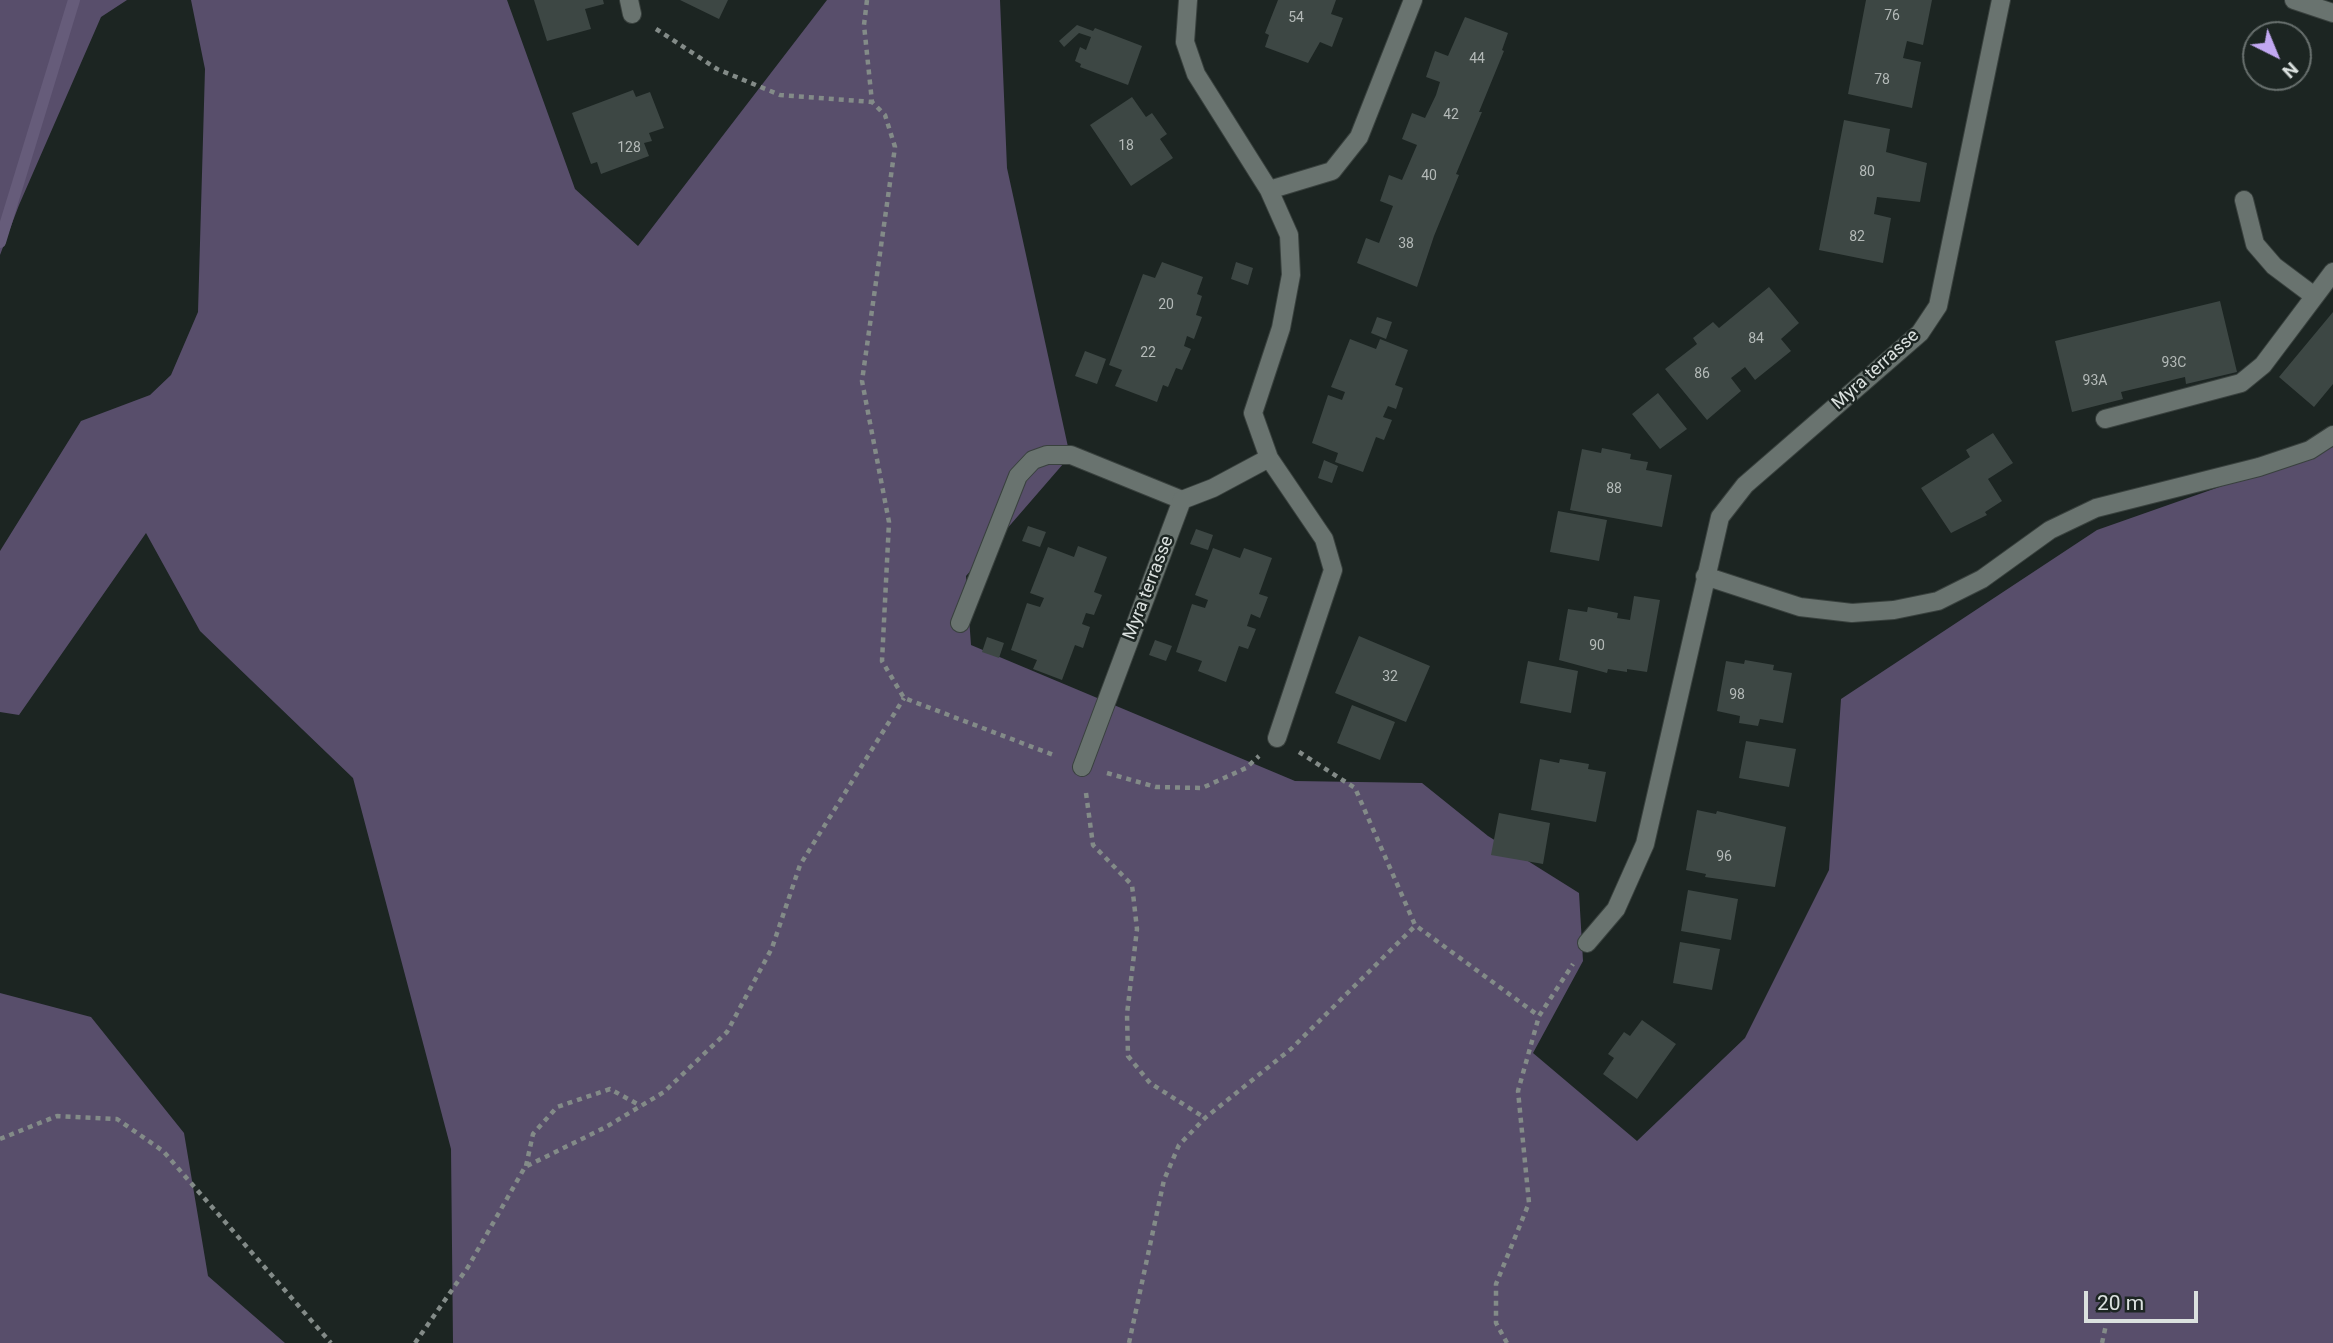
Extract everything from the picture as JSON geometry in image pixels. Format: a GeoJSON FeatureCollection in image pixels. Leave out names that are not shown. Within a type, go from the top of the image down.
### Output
{"type":"FeatureCollection","features":[{"type":"Feature","properties":{"kind":"street"},"geometry":{"type":"LineString","coordinates":[[1188,0],[1185,42],[1196,74],[1269,191],[1289,235],[1291,275],[1281,328],[1253,413],[1269,458],[1324,539],[1333,570],[1277,738]]}},
{"type":"Feature","properties":{"kind":"street"},"geometry":{"type":"LineString","coordinates":[[1269,191],[1332,171],[1359,137],[1413,0]]}},
{"type":"Feature","properties":{"kind":"street","name":"Myra terrasse"},"geometry":{"type":"LineString","coordinates":[[1587,943],[1616,909],[1645,844],[1720,517],[1745,485],[1920,333],[1938,306],[2001,0]]}},
{"type":"Feature","properties":{"kind":"street"},"geometry":{"type":"LineString","coordinates":[[2294,0],[2333,13]]}},
{"type":"Feature","properties":{"kind":"street"},"geometry":{"type":"LineString","coordinates":[[2244,200],[2255,244],[2274,267],[2314,296]]}},
{"type":"Feature","properties":{"kind":"street"},"geometry":{"type":"LineString","coordinates":[[2105,419],[2241,383],[2263,365],[2333,272]]}},
{"type":"Feature","properties":{"kind":"street"},"geometry":{"type":"LineString","coordinates":[[1705,576],[1800,607],[1852,613],[1895,610],[1938,601],[1982,579],[2050,530],[2096,508],[2259,467],[2310,450],[2333,435]]}},
{"type":"Feature","properties":{"kind":"street"},"geometry":{"type":"LineString","coordinates":[[960,623],[1018,476],[1033,460],[1047,455],[1072,455],[1182,500],[1213,488],[1269,458]]}},
{"type":"Feature","properties":{"kind":"street","name":"Myra terrasse"},"geometry":{"type":"LineString","coordinates":[[1082,766],[1182,500]]}},
{"type":"Feature","properties":{"kind":"path"},"geometry":{"type":"LineString","coordinates":[[630,7],[717,69],[780,95],[872,102],[864,26],[867,0]]}},
{"type":"Feature","properties":{"kind":"path"},"geometry":{"type":"LineString","coordinates":[[525,1167],[606,1127],[664,1092],[727,1032],[772,948],[800,865],[904,698]]}},
{"type":"Feature","properties":{"kind":"path"},"geometry":{"type":"LineString","coordinates":[[1277,738],[1355,788],[1416,925],[1539,1016]]}},
{"type":"Feature","properties":{"kind":"path"},"geometry":{"type":"LineString","coordinates":[[1082,766],[1093,845],[1132,885],[1137,929],[1127,1014],[1128,1056],[1150,1083],[1205,1118]]}},
{"type":"Feature","properties":{"kind":"path"},"geometry":{"type":"LineString","coordinates":[[1129,1343],[1164,1180],[1179,1145],[1205,1118],[1291,1049],[1416,925]]}},
{"type":"Feature","properties":{"kind":"path"},"geometry":{"type":"LineString","coordinates":[[1507,1343],[1496,1323],[1496,1284],[1529,1203],[1518,1091],[1539,1016],[1587,943]]}},
{"type":"Feature","properties":{"kind":"path"},"geometry":{"type":"LineString","coordinates":[[415,1343],[468,1267],[525,1167],[533,1134],[557,1107],[610,1089],[641,1106]]}},
{"type":"Feature","properties":{"kind":"path"},"geometry":{"type":"LineString","coordinates":[[0,1139],[57,1116],[117,1119],[163,1151],[331,1343]]}},
{"type":"Feature","properties":{"kind":"path"},"geometry":{"type":"LineString","coordinates":[[2102,1343],[2106,1325]]}},
{"type":"Feature","properties":{"kind":"shaded area"},"geometry":{"type":"Polygon","coordinates":[[[0,0],[127,0],[101,17],[0,255],[0,0]]]}},
{"type":"Feature","properties":{"kind":"shaded area"},"geometry":{"type":"Polygon","coordinates":[[[191,0],[507,0],[575,189],[638,246],[827,0],[1000,0],[1007,168],[1070,456],[966,576],[971,645],[1295,781],[1422,783],[1488,836],[1579,893],[1583,961],[1533,1053],[1637,1141],[1745,1038],[1829,870],[1841,699],[2097,530],[2333,447],[2333,1343],[453,1343],[451,1149],[353,778],[200,631],[146,533],[19,715],[0,712],[0,551],[81,421],[150,395],[171,375],[198,312],[205,69],[191,0]]]}},
{"type":"Feature","properties":{"kind":"shaded area"},"geometry":{"type":"Polygon","coordinates":[[[0,993],[91,1017],[184,1133],[208,1276],[285,1343],[0,1343],[0,993]]]}},
{"type":"Feature","properties":{"kind":"building"},"geometry":{"type":"Polygon","coordinates":[[[534,0],[603,0],[604,4],[585,9],[591,29],[547,41],[534,0]]]}},
{"type":"Feature","properties":{"kind":"building"},"geometry":{"type":"Polygon","coordinates":[[[680,0],[728,0],[719,19],[680,0]]]}},
{"type":"Feature","properties":{"kind":"building"},"geometry":{"type":"Polygon","coordinates":[[[1278,0],[1336,0],[1331,14],[1343,18],[1332,47],[1320,42],[1308,63],[1265,47],[1269,35],[1265,33],[1278,0]]]}},
{"type":"Feature","properties":{"kind":"building"},"geometry":{"type":"Polygon","coordinates":[[[1866,0],[1932,0],[1923,45],[1907,41],[1903,58],[1921,62],[1912,108],[1848,94],[1866,0]]]}},
{"type":"Feature","properties":{"kind":"building"},"geometry":{"type":"Polygon","coordinates":[[[1465,17],[1508,33],[1502,50],[1504,51],[1456,174],[1459,175],[1417,287],[1357,263],[1366,238],[1379,243],[1393,206],[1380,201],[1389,175],[1402,180],[1417,145],[1402,139],[1412,113],[1425,118],[1436,95],[1440,82],[1426,77],[1435,51],[1448,56],[1465,17]]]}},
{"type":"Feature","properties":{"kind":"building"},"geometry":{"type":"Polygon","coordinates":[[[1077,25],[1093,31],[1095,28],[1142,46],[1128,85],[1080,67],[1081,64],[1075,61],[1080,47],[1086,50],[1091,37],[1079,33],[1064,47],[1059,41],[1077,25]]]}},
{"type":"Feature","properties":{"kind":"building"},"geometry":{"type":"Polygon","coordinates":[[[633,90],[636,97],[650,92],[664,128],[649,133],[652,141],[644,143],[649,156],[601,174],[597,162],[591,164],[572,113],[633,90]]]}},
{"type":"Feature","properties":{"kind":"building"},"geometry":{"type":"Polygon","coordinates":[[[1132,97],[1146,117],[1152,113],[1167,134],[1160,139],[1173,158],[1131,186],[1090,125],[1132,97]]]}},
{"type":"Feature","properties":{"kind":"building"},"geometry":{"type":"Polygon","coordinates":[[[1844,120],[1890,129],[1886,152],[1927,163],[1920,202],[1877,197],[1874,214],[1891,218],[1883,263],[1819,250],[1844,120]]]}},
{"type":"Feature","properties":{"kind":"building"},"geometry":{"type":"Polygon","coordinates":[[[1162,262],[1203,277],[1197,294],[1202,296],[1196,315],[1202,317],[1194,339],[1187,336],[1184,346],[1191,349],[1182,370],[1176,368],[1168,387],[1163,385],[1157,402],[1115,386],[1122,370],[1109,365],[1143,274],[1155,278],[1162,262]]]}},
{"type":"Feature","properties":{"kind":"building"},"geometry":{"type":"Polygon","coordinates":[[[1236,262],[1253,268],[1248,285],[1231,279],[1236,262]]]}},
{"type":"Feature","properties":{"kind":"building"},"geometry":{"type":"Polygon","coordinates":[[[1769,287],[1799,323],[1781,339],[1791,351],[1755,380],[1745,367],[1731,378],[1741,391],[1707,420],[1665,369],[1697,344],[1693,338],[1713,322],[1719,328],[1769,287]]]}},
{"type":"Feature","properties":{"kind":"building"},"geometry":{"type":"Polygon","coordinates":[[[2220,301],[2237,372],[2186,384],[2185,377],[2121,392],[2123,399],[2072,412],[2055,341],[2220,301]]]}},
{"type":"Feature","properties":{"kind":"building"},"geometry":{"type":"Polygon","coordinates":[[[2333,312],[2333,384],[2314,407],[2279,377],[2333,312]]]}},
{"type":"Feature","properties":{"kind":"building"},"geometry":{"type":"Polygon","coordinates":[[[1377,317],[1392,322],[1386,339],[1371,333],[1377,317]]]}},
{"type":"Feature","properties":{"kind":"building"},"geometry":{"type":"Polygon","coordinates":[[[1350,339],[1376,349],[1380,339],[1408,350],[1395,385],[1403,388],[1396,409],[1388,406],[1383,417],[1392,420],[1384,440],[1376,437],[1363,472],[1335,462],[1338,453],[1312,443],[1328,395],[1342,400],[1345,392],[1331,387],[1350,339]]]}},
{"type":"Feature","properties":{"kind":"building"},"geometry":{"type":"Polygon","coordinates":[[[1085,351],[1106,359],[1097,384],[1075,376],[1085,351]]]}},
{"type":"Feature","properties":{"kind":"building"},"geometry":{"type":"Polygon","coordinates":[[[1658,393],[1687,429],[1660,449],[1632,414],[1658,393]]]}},
{"type":"Feature","properties":{"kind":"building"},"geometry":{"type":"Polygon","coordinates":[[[1993,433],[2013,463],[1988,479],[2002,501],[1985,512],[1987,515],[1951,533],[1921,488],[1970,457],[1966,450],[1993,433]]]}},
{"type":"Feature","properties":{"kind":"building"},"geometry":{"type":"Polygon","coordinates":[[[1602,448],[1631,454],[1630,459],[1648,462],[1646,470],[1672,475],[1662,527],[1570,510],[1582,449],[1601,453],[1602,448]]]}},
{"type":"Feature","properties":{"kind":"building"},"geometry":{"type":"Polygon","coordinates":[[[1324,460],[1338,466],[1332,483],[1318,478],[1324,460]]]}},
{"type":"Feature","properties":{"kind":"building"},"geometry":{"type":"Polygon","coordinates":[[[1558,511],[1607,520],[1599,561],[1550,552],[1558,511]]]}},
{"type":"Feature","properties":{"kind":"building"},"geometry":{"type":"Polygon","coordinates":[[[1028,526],[1046,532],[1040,547],[1022,541],[1028,526]]]}},
{"type":"Feature","properties":{"kind":"building"},"geometry":{"type":"Polygon","coordinates":[[[1196,529],[1213,535],[1208,550],[1190,544],[1196,529]]]}},
{"type":"Feature","properties":{"kind":"building"},"geometry":{"type":"Polygon","coordinates":[[[1078,546],[1107,557],[1094,592],[1102,595],[1094,615],[1086,613],[1082,624],[1090,627],[1083,648],[1075,645],[1062,680],[1033,669],[1037,660],[1011,650],[1027,603],[1040,607],[1044,598],[1030,593],[1048,547],[1074,557],[1078,546]]]}},
{"type":"Feature","properties":{"kind":"building"},"geometry":{"type":"Polygon","coordinates":[[[1213,548],[1240,558],[1244,548],[1272,558],[1259,594],[1268,597],[1260,618],[1251,614],[1247,626],[1256,629],[1248,649],[1239,646],[1226,682],[1198,671],[1202,661],[1176,652],[1192,604],[1205,608],[1208,600],[1195,595],[1213,548]]]}},
{"type":"Feature","properties":{"kind":"building"},"geometry":{"type":"Polygon","coordinates":[[[1634,596],[1660,600],[1647,672],[1608,669],[1607,673],[1559,660],[1568,609],[1587,612],[1588,607],[1618,613],[1617,618],[1630,620],[1634,596]]]}},
{"type":"Feature","properties":{"kind":"building"},"geometry":{"type":"Polygon","coordinates":[[[1359,636],[1430,666],[1406,722],[1335,693],[1359,636]]]}},
{"type":"Feature","properties":{"kind":"building"},"geometry":{"type":"Polygon","coordinates":[[[987,637],[1004,643],[999,658],[982,652],[987,637]]]}},
{"type":"Feature","properties":{"kind":"building"},"geometry":{"type":"Polygon","coordinates":[[[1155,640],[1172,646],[1166,661],[1149,655],[1155,640]]]}},
{"type":"Feature","properties":{"kind":"building"},"geometry":{"type":"Polygon","coordinates":[[[1745,660],[1774,665],[1773,670],[1792,673],[1783,723],[1760,719],[1758,726],[1739,723],[1740,716],[1717,711],[1726,661],[1744,664],[1745,660]]]}},
{"type":"Feature","properties":{"kind":"building"},"geometry":{"type":"Polygon","coordinates":[[[1528,661],[1578,671],[1571,713],[1520,703],[1528,661]]]}},
{"type":"Feature","properties":{"kind":"building"},"geometry":{"type":"Polygon","coordinates":[[[1352,705],[1395,722],[1380,760],[1337,743],[1352,705]]]}},
{"type":"Feature","properties":{"kind":"building"},"geometry":{"type":"Polygon","coordinates":[[[1746,741],[1796,749],[1789,787],[1739,778],[1746,741]]]}},
{"type":"Feature","properties":{"kind":"building"},"geometry":{"type":"Polygon","coordinates":[[[1540,759],[1589,764],[1588,769],[1606,772],[1596,822],[1531,810],[1540,759]]]}},
{"type":"Feature","properties":{"kind":"building"},"geometry":{"type":"Polygon","coordinates":[[[1697,810],[1716,814],[1717,811],[1786,827],[1775,887],[1705,877],[1706,874],[1686,870],[1697,810]]]}},
{"type":"Feature","properties":{"kind":"building"},"geometry":{"type":"Polygon","coordinates":[[[1499,813],[1550,823],[1543,864],[1491,855],[1499,813]]]}},
{"type":"Feature","properties":{"kind":"building"},"geometry":{"type":"Polygon","coordinates":[[[1688,890],[1738,899],[1731,940],[1681,931],[1688,890]]]}},
{"type":"Feature","properties":{"kind":"building"},"geometry":{"type":"Polygon","coordinates":[[[1680,942],[1720,949],[1712,990],[1673,983],[1680,942]]]}},
{"type":"Feature","properties":{"kind":"building"},"geometry":{"type":"Polygon","coordinates":[[[1642,1020],[1676,1044],[1637,1099],[1603,1074],[1614,1058],[1608,1054],[1624,1032],[1630,1036],[1642,1020]]]}},
{"type":"Feature","properties":{"kind":"waterway"},"geometry":{"type":"LineString","coordinates":[[0,242],[74,0]]}}]}
